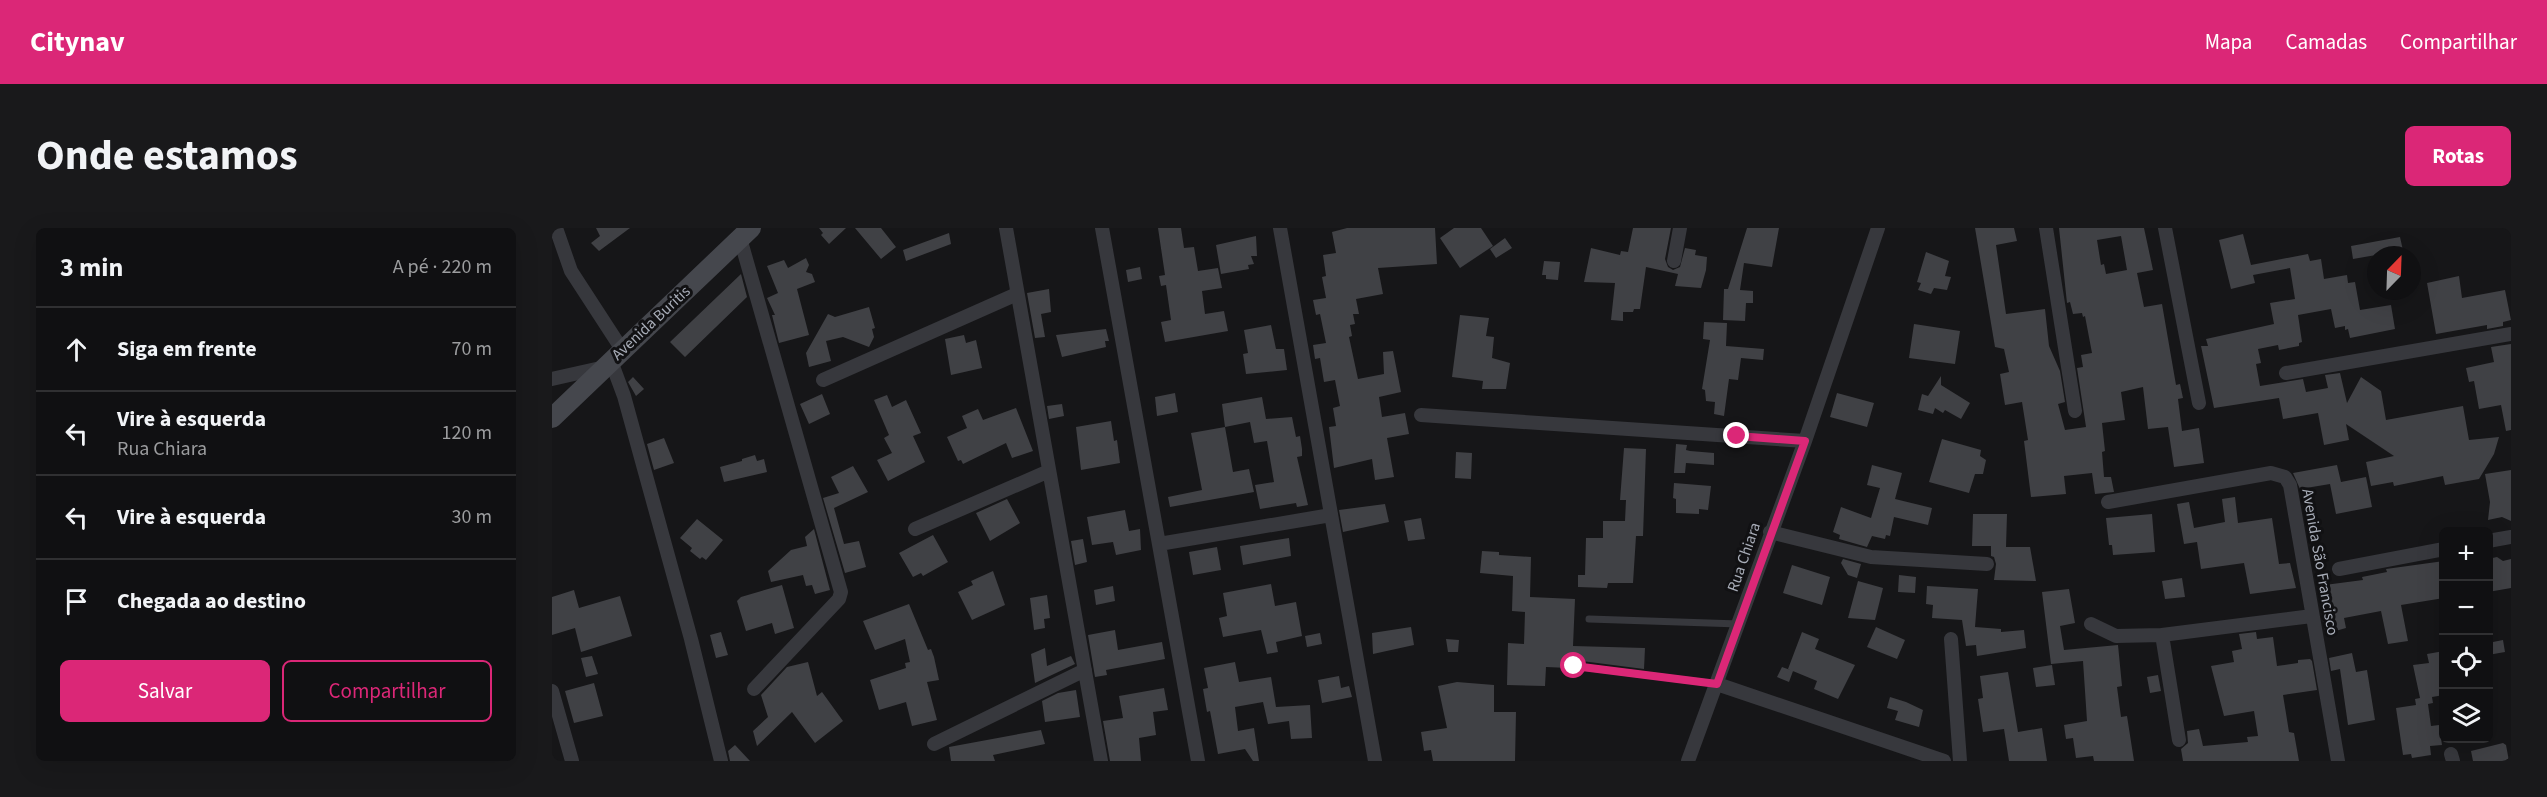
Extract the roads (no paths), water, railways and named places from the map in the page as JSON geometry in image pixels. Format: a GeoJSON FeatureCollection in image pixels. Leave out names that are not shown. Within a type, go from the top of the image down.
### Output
{"type":"FeatureCollection","features":[{"type":"Feature","properties":{"kind":"street"},"geometry":{"type":"LineString","coordinates":[[556,228],[571,271],[613,360],[691,639],[721,761]]}},
{"type":"Feature","properties":{"kind":"street"},"geometry":{"type":"LineString","coordinates":[[1006,228],[1101,761]]}},
{"type":"Feature","properties":{"kind":"street"},"geometry":{"type":"LineString","coordinates":[[1102,228],[1198,761]]}},
{"type":"Feature","properties":{"kind":"street"},"geometry":{"type":"LineString","coordinates":[[1280,228],[1375,761]]}},
{"type":"Feature","properties":{"kind":"street"},"geometry":{"type":"LineString","coordinates":[[1674,261],[1680,228]]}},
{"type":"Feature","properties":{"kind":"street","name":"Rua Chiara"},"geometry":{"type":"LineString","coordinates":[[1688,761],[1805,441],[1878,228]]}},
{"type":"Feature","properties":{"kind":"street"},"geometry":{"type":"LineString","coordinates":[[2046,228],[2075,411]]}},
{"type":"Feature","properties":{"kind":"street"},"geometry":{"type":"LineString","coordinates":[[2165,228],[2199,403]]}},
{"type":"Feature","properties":{"kind":"street"},"geometry":{"type":"LineString","coordinates":[[746,233],[841,592],[839,599],[754,689]]}},
{"type":"Feature","properties":{"kind":"street","name":"Avenida Buritis"},"geometry":{"type":"LineString","coordinates":[[552,418],[746,233]]}},
{"type":"Feature","properties":{"kind":"street"},"geometry":{"type":"LineString","coordinates":[[823,380],[1017,294]]}},
{"type":"Feature","properties":{"kind":"street"},"geometry":{"type":"LineString","coordinates":[[2286,373],[2511,334]]}},
{"type":"Feature","properties":{"kind":"street"},"geometry":{"type":"LineString","coordinates":[[552,379],[613,360]]}},
{"type":"Feature","properties":{"kind":"street"},"geometry":{"type":"LineString","coordinates":[[1421,415],[1805,441]]}},
{"type":"Feature","properties":{"kind":"street"},"geometry":{"type":"LineString","coordinates":[[915,529],[1050,471]]}},
{"type":"Feature","properties":{"kind":"street","name":"Avenida São Francisco"},"geometry":{"type":"LineString","coordinates":[[2108,502],[2271,473],[2285,477],[2290,485],[2338,761]]}},
{"type":"Feature","properties":{"kind":"street"},"geometry":{"type":"LineString","coordinates":[[1159,544],[1331,515]]}},
{"type":"Feature","properties":{"kind":"street"},"geometry":{"type":"LineString","coordinates":[[1770,532],[1871,557],[1987,564]]}},
{"type":"Feature","properties":{"kind":"street"},"geometry":{"type":"LineString","coordinates":[[2493,540],[2511,537]]}},
{"type":"Feature","properties":{"kind":"street"},"geometry":{"type":"LineString","coordinates":[[2338,569],[2439,550]]}},
{"type":"Feature","properties":{"kind":"street"},"geometry":{"type":"LineString","coordinates":[[2091,624],[2116,636],[2162,636],[2312,616]]}},
{"type":"Feature","properties":{"kind":"street"},"geometry":{"type":"LineString","coordinates":[[2162,636],[2179,740]]}},
{"type":"Feature","properties":{"kind":"street"},"geometry":{"type":"LineString","coordinates":[[1951,639],[1960,761]]}},
{"type":"Feature","properties":{"kind":"street"},"geometry":{"type":"LineString","coordinates":[[934,744],[1085,670]]}},
{"type":"Feature","properties":{"kind":"street"},"geometry":{"type":"LineString","coordinates":[[1717,684],[1944,761]]}},
{"type":"Feature","properties":{"kind":"street"},"geometry":{"type":"LineString","coordinates":[[552,691],[572,761]]}},
{"type":"Feature","properties":{"kind":"lane"},"geometry":{"type":"LineString","coordinates":[[1589,619],[1739,624]]}},
{"type":"Feature","properties":{"kind":"lane"},"geometry":{"type":"LineString","coordinates":[[1574,666],[1717,684]]}}]}
